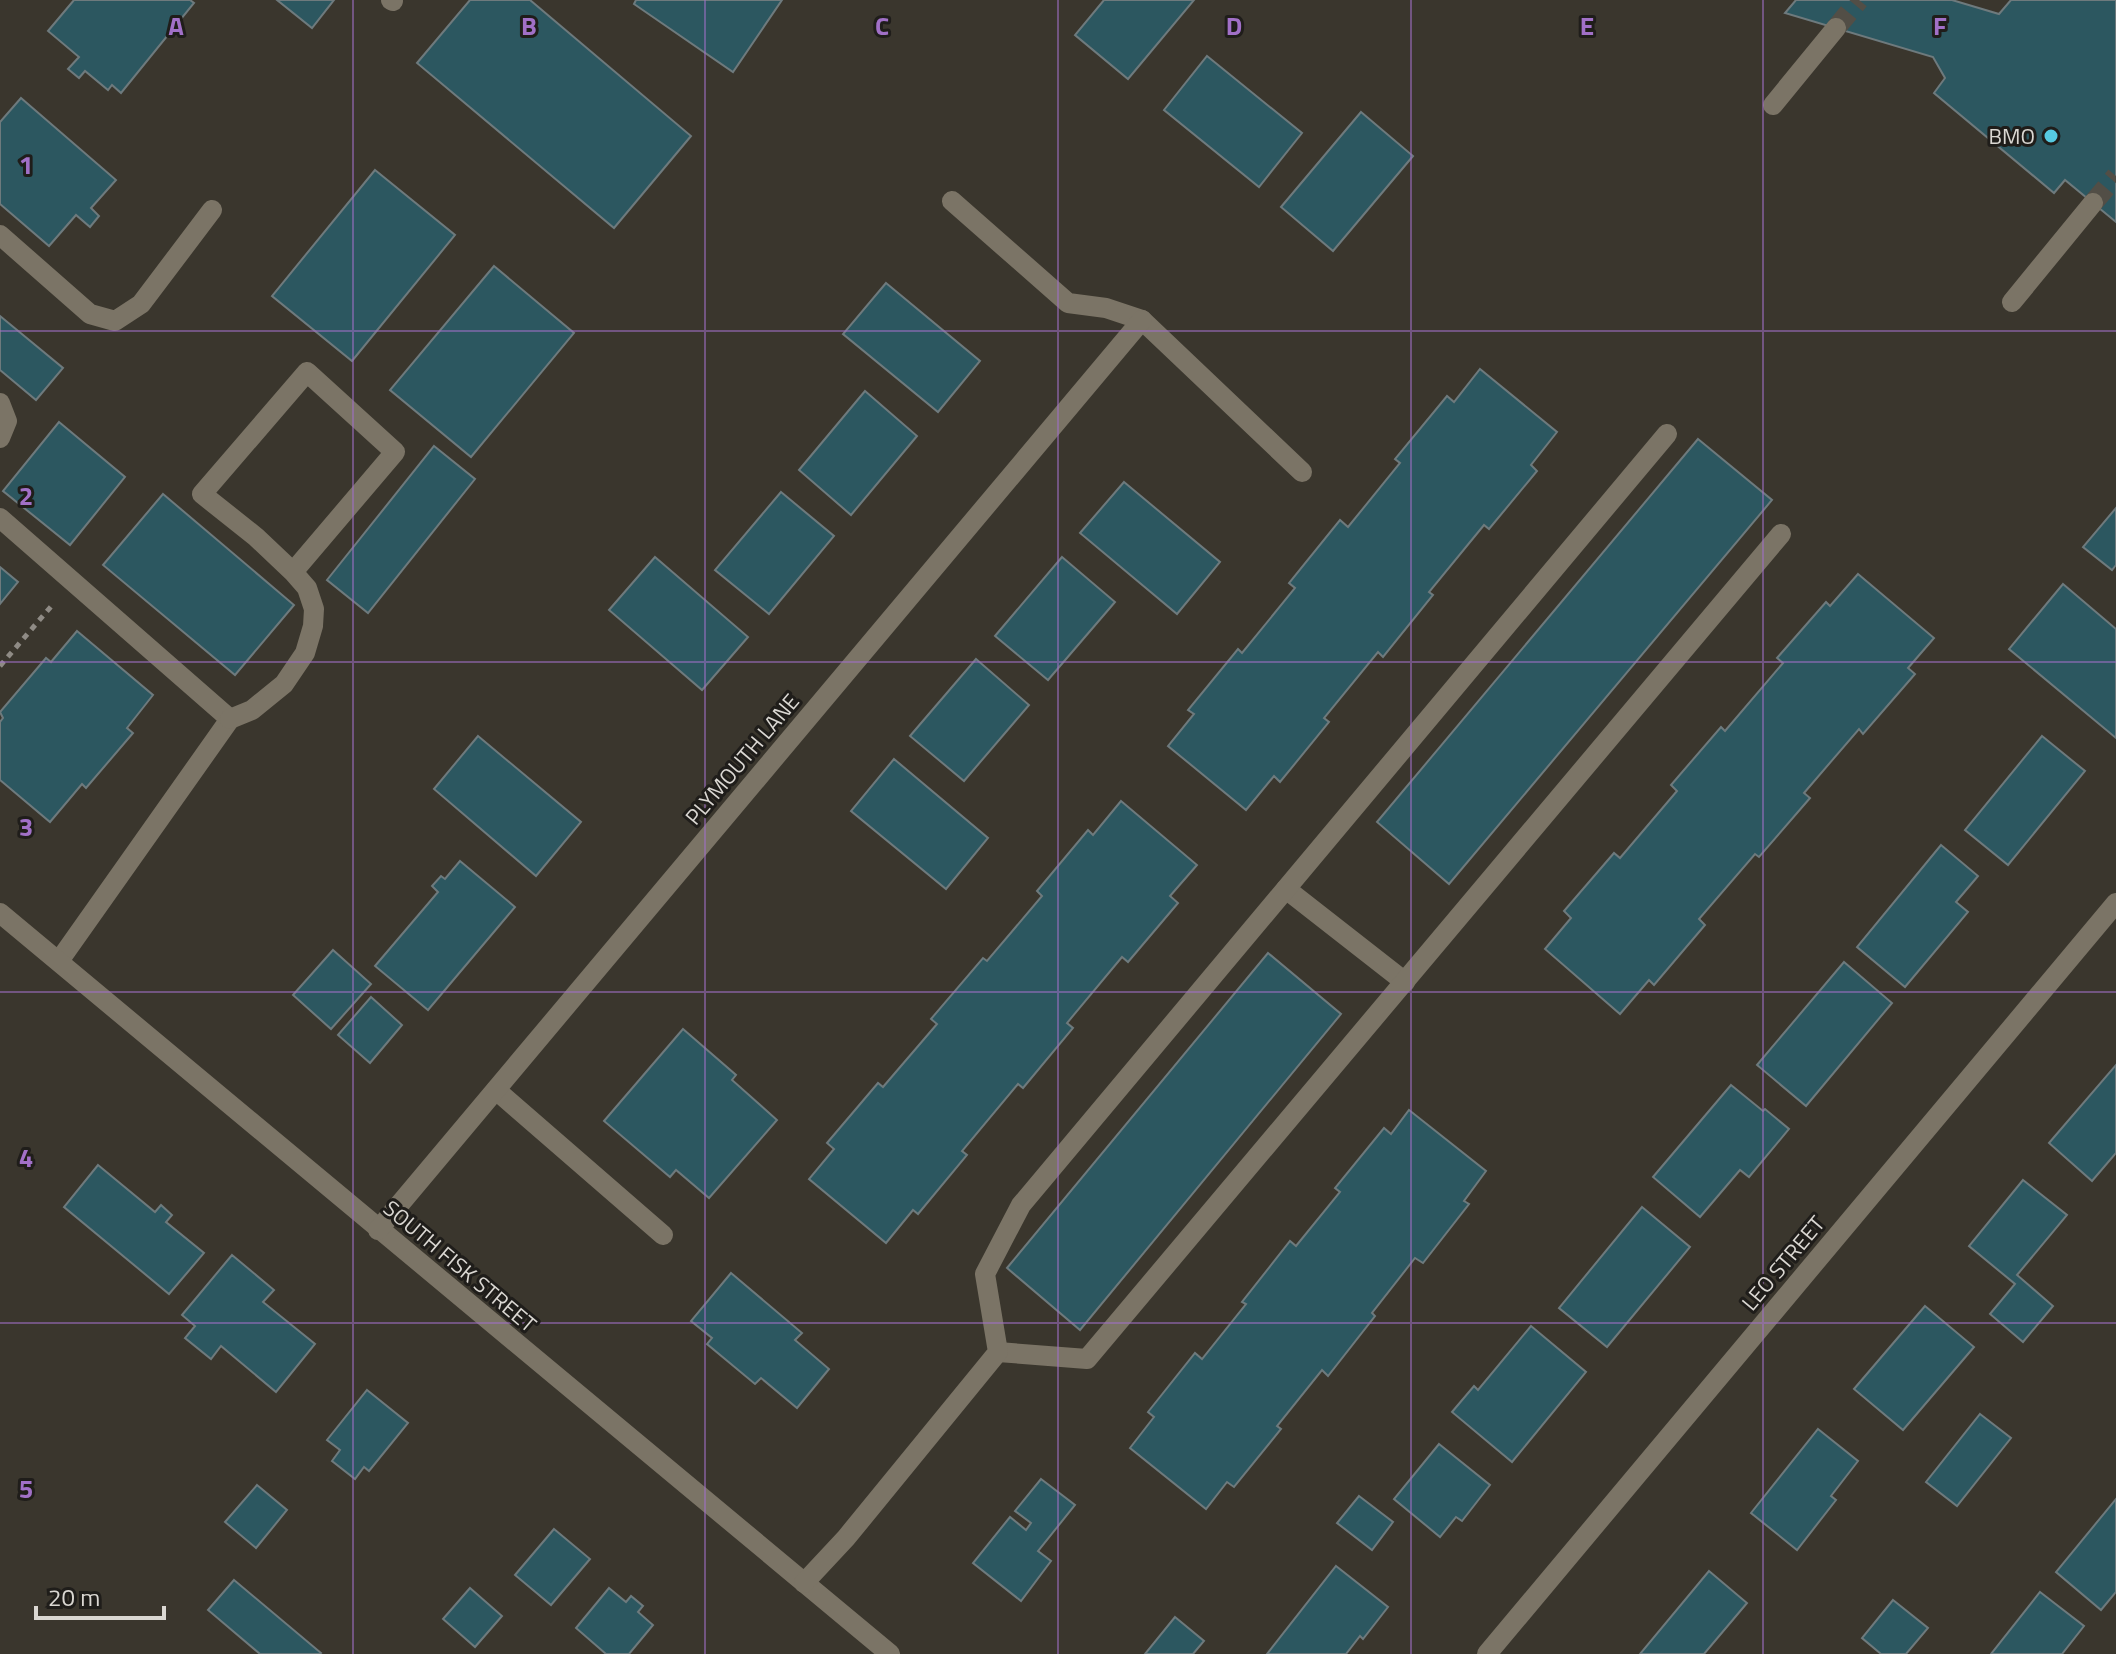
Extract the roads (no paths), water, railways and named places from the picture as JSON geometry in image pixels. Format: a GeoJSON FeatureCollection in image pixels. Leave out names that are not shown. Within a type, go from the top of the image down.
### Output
{"type":"FeatureCollection","features":[{"type":"Feature","properties":{"kind":"street"},"geometry":{"type":"LineString","coordinates":[[1773,105],[1836,28]]}},
{"type":"Feature","properties":{"kind":"street"},"geometry":{"type":"LineString","coordinates":[[952,201],[1068,303],[1106,308],[1142,320],[1302,472]]}},
{"type":"Feature","properties":{"kind":"street"},"geometry":{"type":"LineString","coordinates":[[2012,302],[2093,203]]}},
{"type":"Feature","properties":{"kind":"street"},"geometry":{"type":"LineString","coordinates":[[0,235],[90,314],[115,321],[141,304],[212,210]]}},
{"type":"Feature","properties":{"kind":"street","name":"PLYMOUTH LANE"},"geometry":{"type":"LineString","coordinates":[[378,1230],[1142,320]]}},
{"type":"Feature","properties":{"kind":"street"},"geometry":{"type":"LineString","coordinates":[[59,961],[230,719],[252,710],[284,684],[305,653],[313,626],[314,609],[307,588],[256,537],[202,494],[307,372],[395,452],[293,572]]}},
{"type":"Feature","properties":{"kind":"street"},"geometry":{"type":"LineString","coordinates":[[0,403],[7,421],[0,438]]}},
{"type":"Feature","properties":{"kind":"street"},"geometry":{"type":"LineString","coordinates":[[804,1583],[846,1538],[998,1352],[985,1274],[1021,1205],[1667,434]]}},
{"type":"Feature","properties":{"kind":"street"},"geometry":{"type":"LineString","coordinates":[[0,518],[230,719]]}},
{"type":"Feature","properties":{"kind":"street"},"geometry":{"type":"LineString","coordinates":[[998,1352],[1087,1359],[1781,534]]}},
{"type":"Feature","properties":{"kind":"street"},"geometry":{"type":"LineString","coordinates":[[1286,889],[1405,982]]}},
{"type":"Feature","properties":{"kind":"street","name":"LEO STREET"},"geometry":{"type":"LineString","coordinates":[[1487,1654],[2116,903]]}},
{"type":"Feature","properties":{"kind":"street","name":"SOUTH FISK STREET"},"geometry":{"type":"LineString","coordinates":[[0,913],[890,1654]]}},
{"type":"Feature","properties":{"kind":"street"},"geometry":{"type":"LineString","coordinates":[[496,1090],[663,1235]]}},
{"type":"Feature","properties":{"kind":"tunnel"},"geometry":{"type":"LineString","coordinates":[[1836,28],[1859,0]]}},
{"type":"Feature","properties":{"kind":"tunnel"},"geometry":{"type":"LineString","coordinates":[[2093,203],[2116,176]]}},
{"type":"Feature","properties":{"kind":"place","name":"BMO"},"geometry":{"type":"Point","coordinates":[2051,136]}}]}
